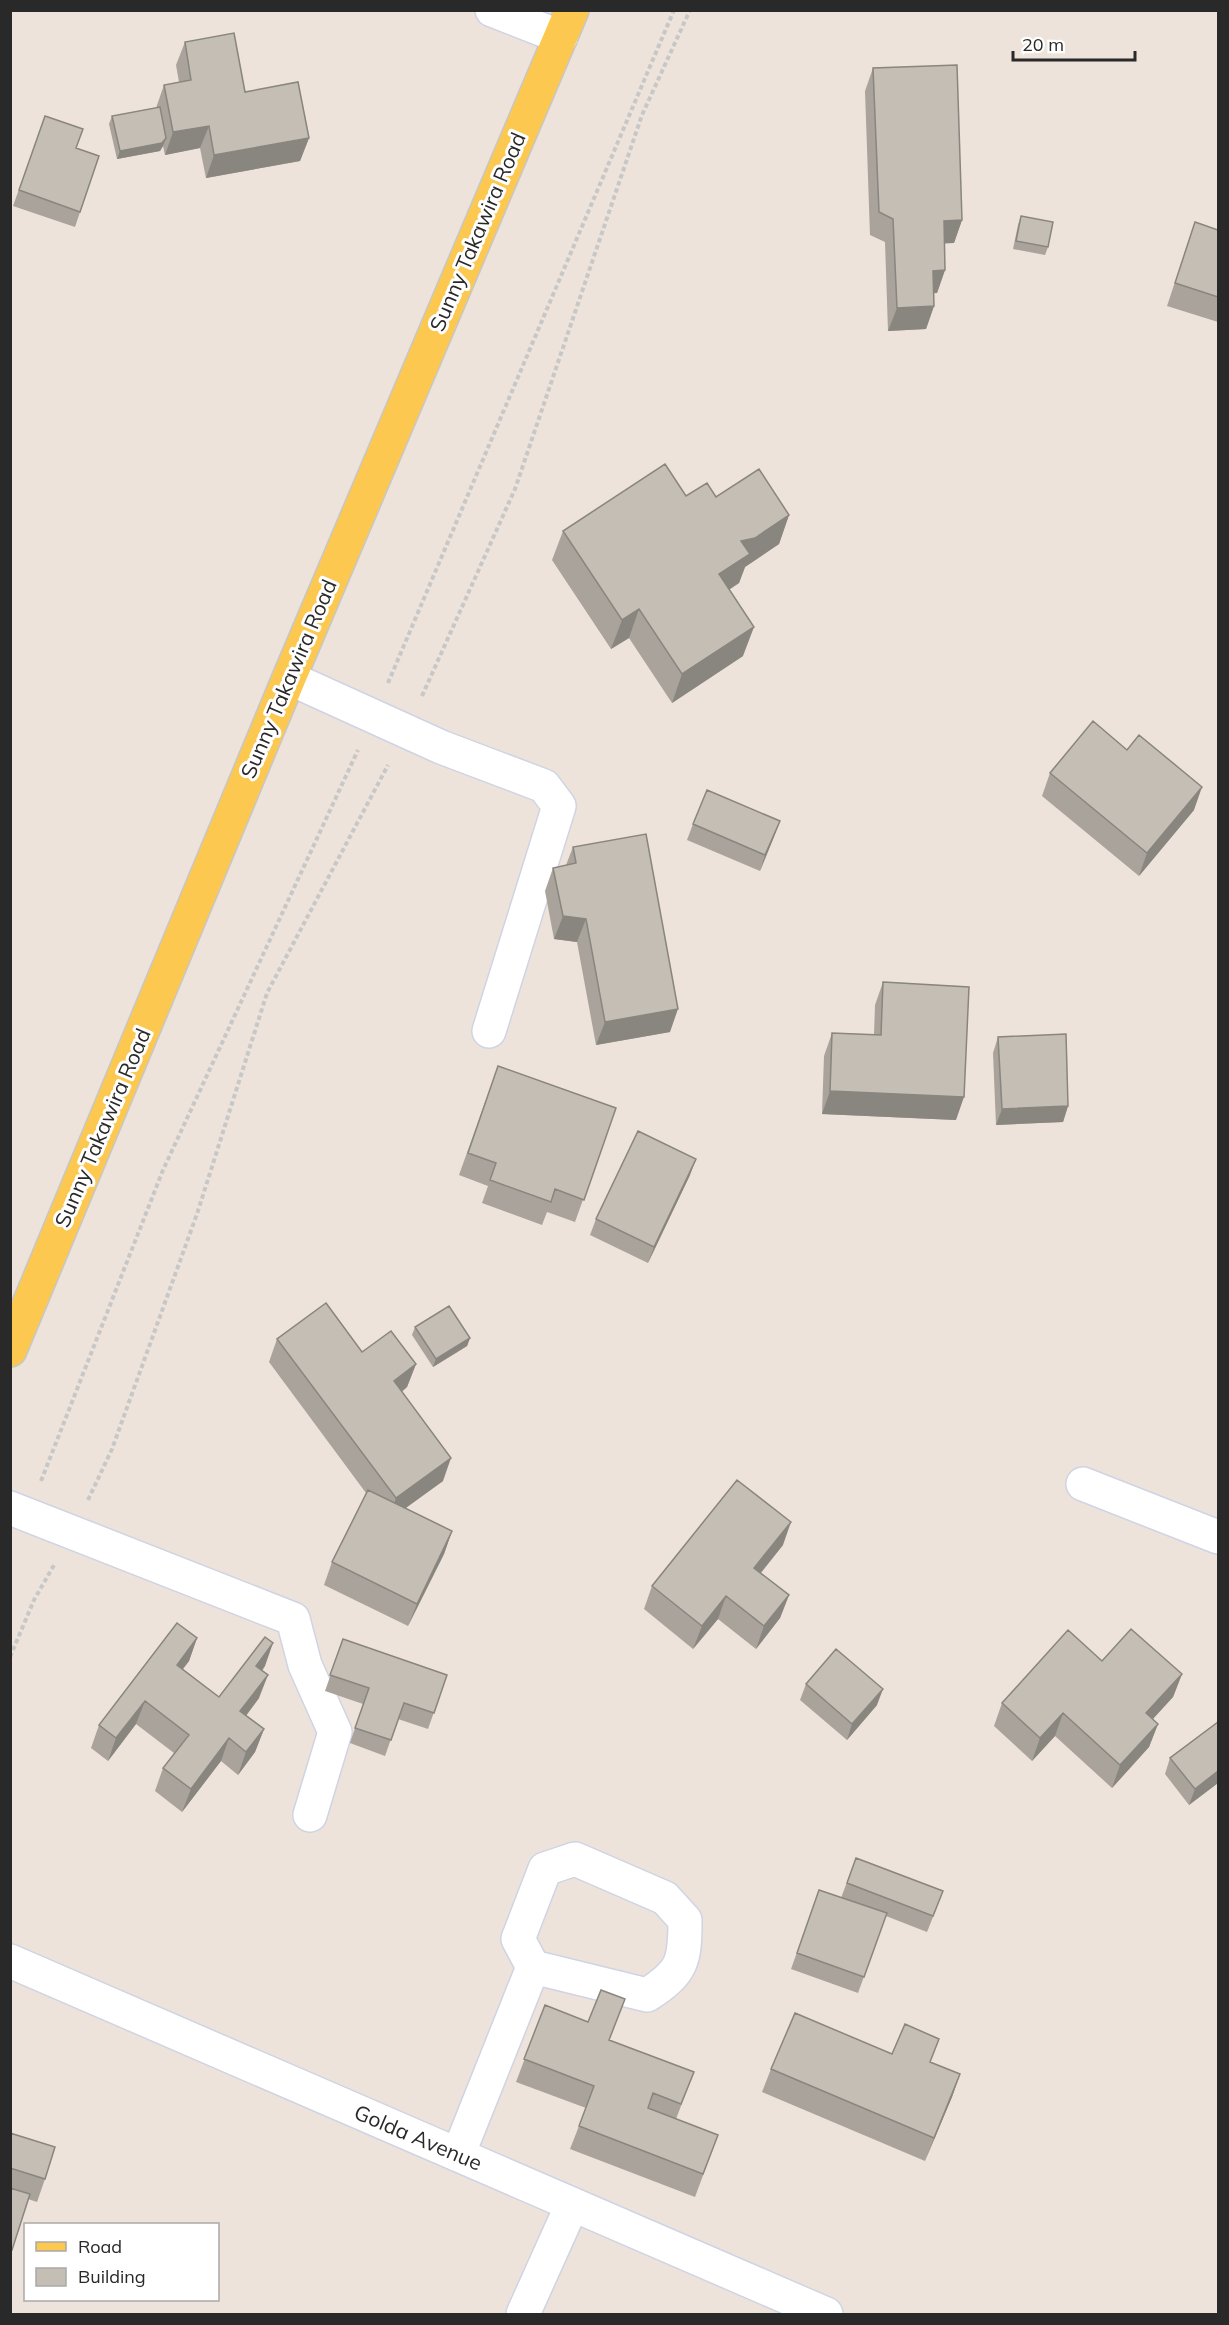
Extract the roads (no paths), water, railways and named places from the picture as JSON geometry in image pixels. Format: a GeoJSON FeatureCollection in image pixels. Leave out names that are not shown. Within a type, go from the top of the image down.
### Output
{"type":"FeatureCollection","features":[{"type":"Feature","properties":{"kind":"main road","name":"Sunny Takawira Road"},"geometry":{"type":"LineString","coordinates":[[10,1350],[290,678],[567,24]]}},
{"type":"Feature","properties":{"kind":"street"},"geometry":{"type":"LineString","coordinates":[[492,10],[567,24]]}},
{"type":"Feature","properties":{"kind":"street"},"geometry":{"type":"LineString","coordinates":[[290,678],[406,731],[543,786],[559,806],[489,1031]]}},
{"type":"Feature","properties":{"kind":"street"},"geometry":{"type":"LineString","coordinates":[[1083,1484],[1218,1537]]}},
{"type":"Feature","properties":{"kind":"street"},"geometry":{"type":"LineString","coordinates":[[19,1511],[293,1619],[305,1665],[335,1732],[310,1815]]}},
{"type":"Feature","properties":{"kind":"street"},"geometry":{"type":"LineString","coordinates":[[458,2155],[533,1967],[518,1939],[545,1869],[574,1859],[665,1898],[685,1920],[685,1953],[671,1979],[647,1995],[533,1967]]}},
{"type":"Feature","properties":{"kind":"street","name":"Golda Avenue"},"geometry":{"type":"LineString","coordinates":[[10,1961],[826,2314]]}},
{"type":"Feature","properties":{"kind":"street"},"geometry":{"type":"LineString","coordinates":[[523,2314],[572,2205]]}}]}
